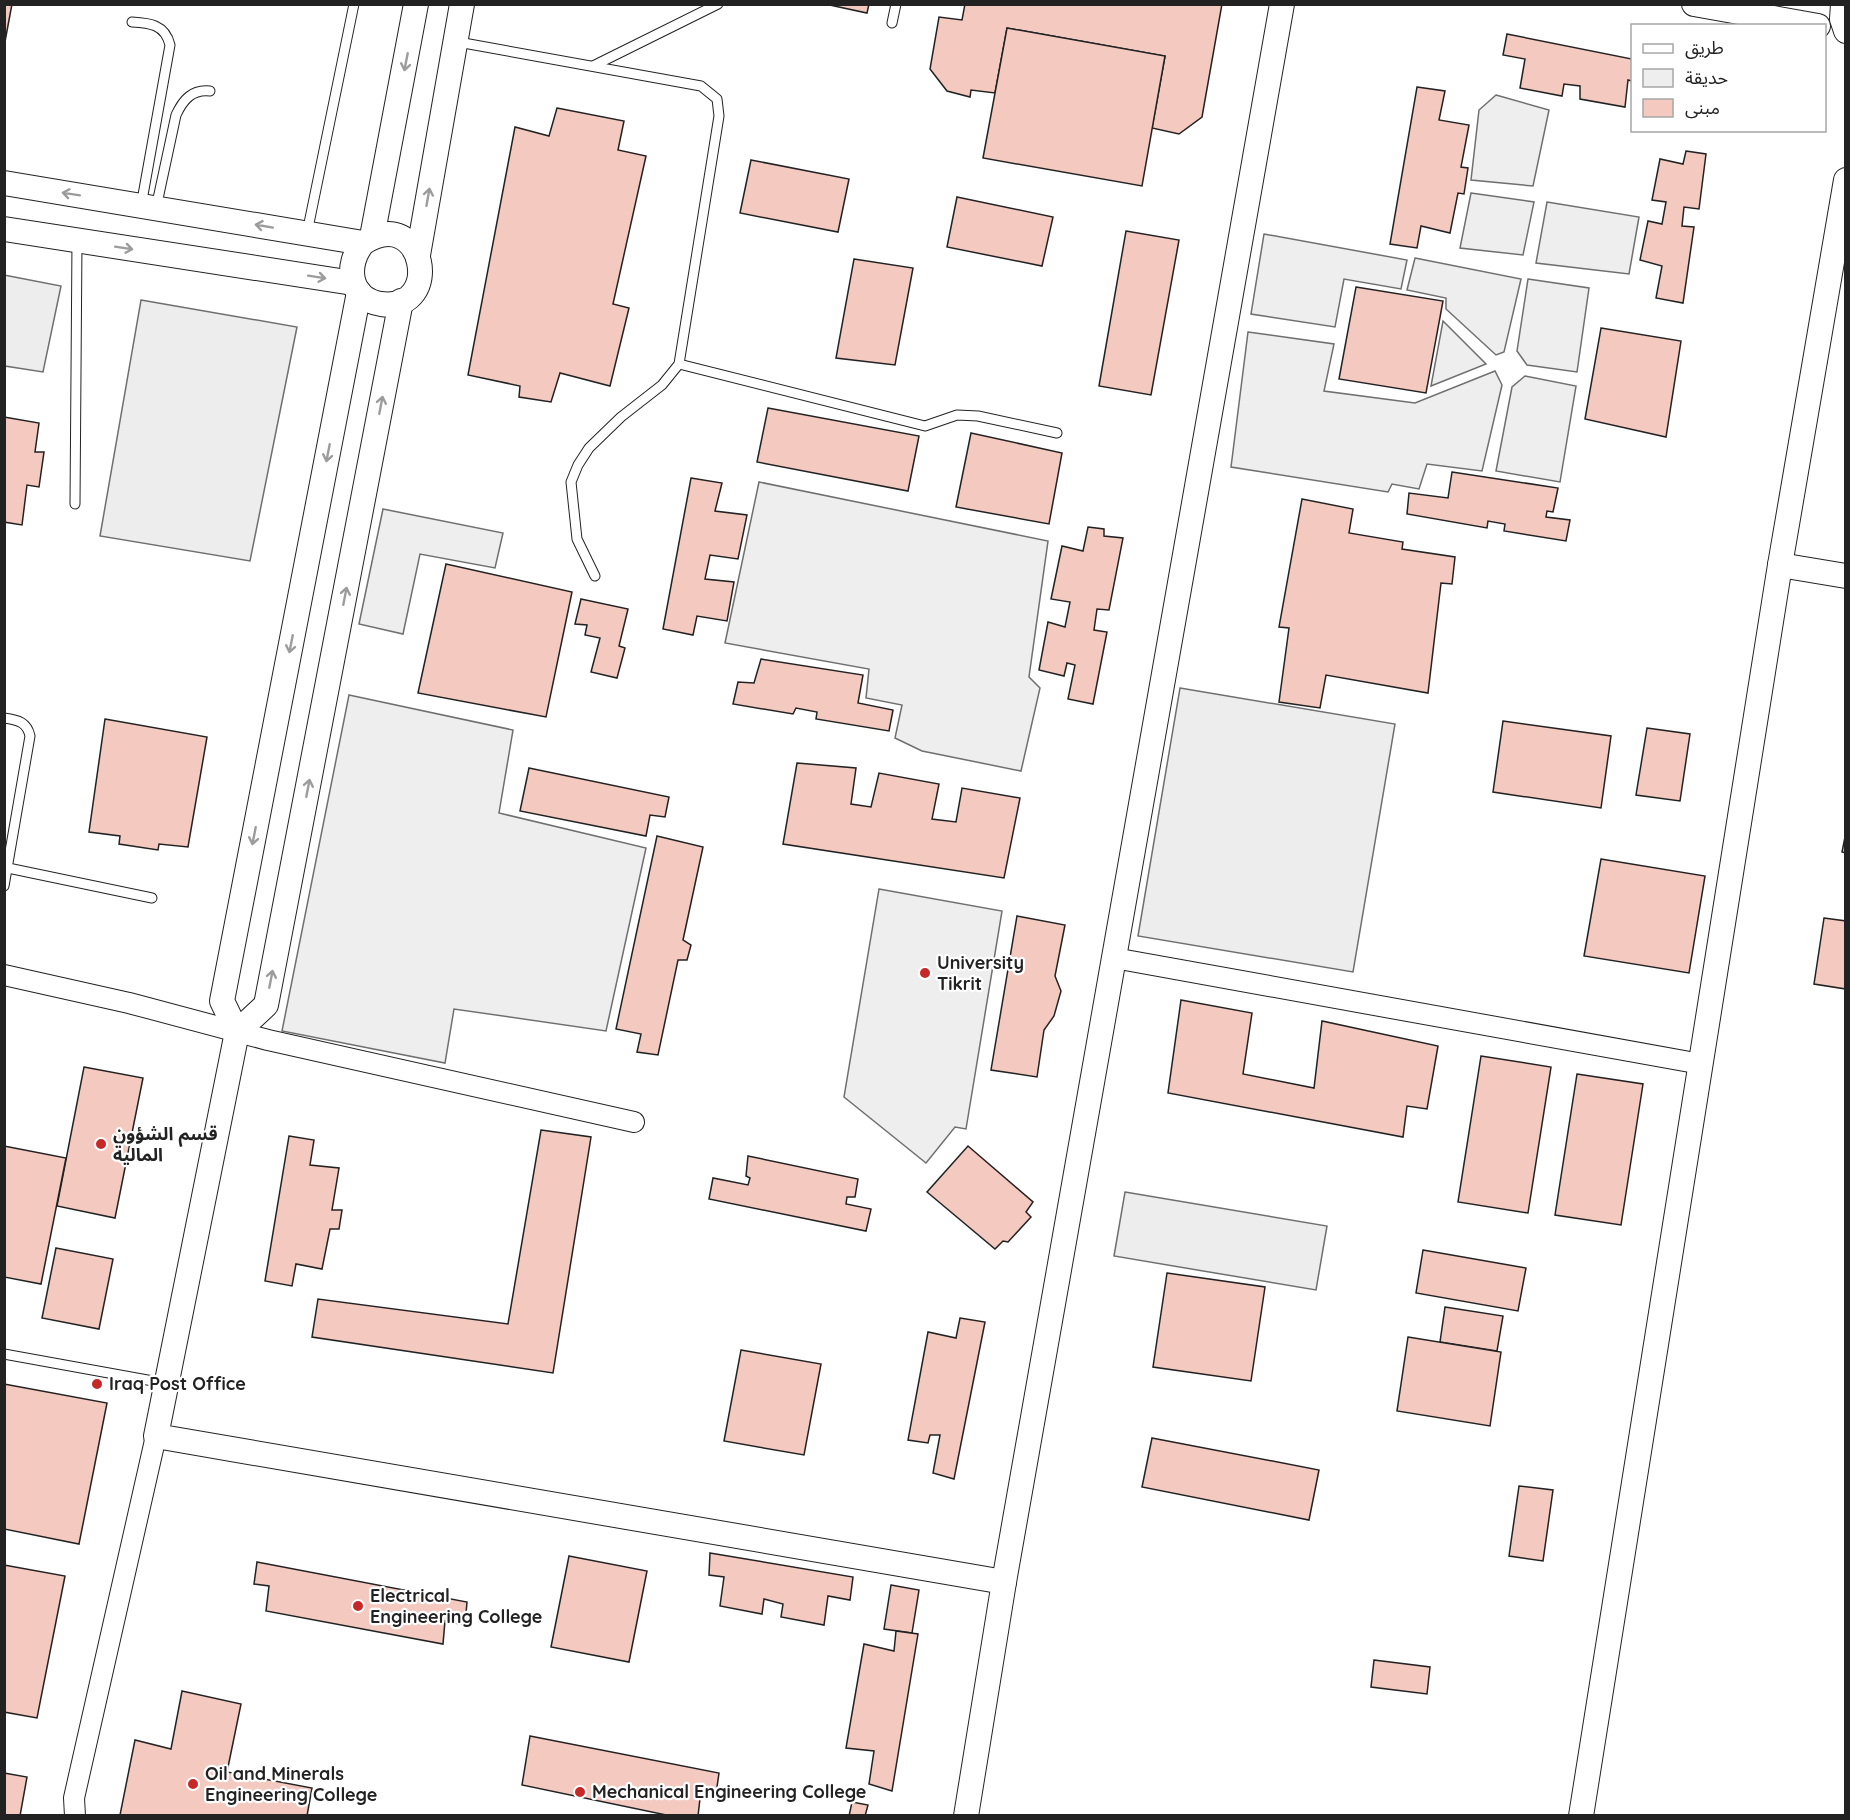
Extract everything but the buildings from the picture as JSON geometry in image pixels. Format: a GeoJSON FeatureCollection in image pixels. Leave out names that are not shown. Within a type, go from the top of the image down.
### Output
{"type":"FeatureCollection","features":[{"type":"Feature","properties":{"kind":"street"},"geometry":{"type":"LineString","coordinates":[[237,1032],[222,1001],[356,288],[351,272],[352,261],[356,251],[367,240],[416,4]]}},
{"type":"Feature","properties":{"kind":"street"},"geometry":{"type":"LineString","coordinates":[[418,255],[462,4]]}},
{"type":"Feature","properties":{"kind":"street"},"geometry":{"type":"LineString","coordinates":[[966,1815],[1004,1582],[1282,4]]}},
{"type":"Feature","properties":{"kind":"street"},"geometry":{"type":"LineString","coordinates":[[1694,4],[1807,24]]}},
{"type":"Feature","properties":{"kind":"street"},"geometry":{"type":"LineString","coordinates":[[1838,29],[1842,19],[1843,4]]}},
{"type":"Feature","properties":{"kind":"street"},"geometry":{"type":"LineString","coordinates":[[1581,1815],[1780,565],[1845,180]]}},
{"type":"Feature","properties":{"kind":"street"},"geometry":{"type":"LineString","coordinates":[[4,183],[307,233],[367,240],[385,234],[399,237],[410,244],[418,255],[421,266],[420,277],[416,287],[402,301],[379,304],[368,299],[356,288],[4,229]]}},
{"type":"Feature","properties":{"kind":"street"},"geometry":{"type":"LineString","coordinates":[[75,1815],[74,1798],[156,1436],[237,1032],[266,1005],[402,301]]}},
{"type":"Feature","properties":{"kind":"street"},"geometry":{"type":"LineString","coordinates":[[1780,565],[1845,576]]}},
{"type":"Feature","properties":{"kind":"street"},"geometry":{"type":"LineString","coordinates":[[1114,958],[1701,1064]]}},
{"type":"Feature","properties":{"kind":"street"},"geometry":{"type":"LineString","coordinates":[[4,975],[129,1003],[237,1032],[634,1122]]}},
{"type":"Feature","properties":{"kind":"street"},"geometry":{"type":"LineString","coordinates":[[156,1436],[1004,1582]]}},
{"type":"Feature","properties":{"kind":"lane"},"geometry":{"type":"LineString","coordinates":[[307,233],[354,4]]}},
{"type":"Feature","properties":{"kind":"lane"},"geometry":{"type":"LineString","coordinates":[[593,66],[718,4]]}},
{"type":"Feature","properties":{"kind":"lane"},"geometry":{"type":"LineString","coordinates":[[892,23],[896,4]]}},
{"type":"Feature","properties":{"kind":"lane"},"geometry":{"type":"LineString","coordinates":[[132,22],[158,26],[166,34],[170,45],[149,207]]}},
{"type":"Feature","properties":{"kind":"lane"},"geometry":{"type":"LineString","coordinates":[[455,41],[701,86],[717,99],[719,116],[679,364],[662,386],[621,417],[589,448],[571,482],[577,539],[595,576]]}},
{"type":"Feature","properties":{"kind":"lane"},"geometry":{"type":"LineString","coordinates":[[149,207],[176,116],[182,104],[190,96],[200,91],[210,91]]}},
{"type":"Feature","properties":{"kind":"lane"},"geometry":{"type":"LineString","coordinates":[[75,504],[77,241]]}},
{"type":"Feature","properties":{"kind":"lane"},"geometry":{"type":"LineString","coordinates":[[679,364],[925,426],[957,415],[978,416],[1057,433]]}},
{"type":"Feature","properties":{"kind":"lane"},"geometry":{"type":"LineString","coordinates":[[4,717],[22,722],[28,728],[30,736],[4,886]]}},
{"type":"Feature","properties":{"kind":"lane"},"geometry":{"type":"LineString","coordinates":[[8,868],[152,898]]}},
{"type":"Feature","properties":{"kind":"lane"},"geometry":{"type":"LineString","coordinates":[[4,1354],[167,1384]]}},
{"type":"Feature","properties":{"kind":"green space"},"geometry":{"type":"Polygon","coordinates":[[[1496,95],[1549,110],[1533,186],[1471,180],[1479,110],[1496,95]]]}},
{"type":"Feature","properties":{"kind":"green space"},"geometry":{"type":"Polygon","coordinates":[[[1471,193],[1534,202],[1523,255],[1460,248],[1471,193]]]}},
{"type":"Feature","properties":{"kind":"green space"},"geometry":{"type":"Polygon","coordinates":[[[1547,202],[1639,217],[1629,274],[1536,263],[1547,202]]]}},
{"type":"Feature","properties":{"kind":"green space"},"geometry":{"type":"Polygon","coordinates":[[[1264,234],[1407,260],[1401,289],[1344,279],[1335,327],[1251,314],[1264,234]]]}},
{"type":"Feature","properties":{"kind":"green space"},"geometry":{"type":"Polygon","coordinates":[[[1415,258],[1521,279],[1504,352],[1496,355],[1446,309],[1446,298],[1407,290],[1415,258]]]}},
{"type":"Feature","properties":{"kind":"green space"},"geometry":{"type":"Polygon","coordinates":[[[1528,279],[1589,288],[1577,372],[1527,365],[1517,351],[1528,279]]]}},
{"type":"Feature","properties":{"kind":"green space"},"geometry":{"type":"Polygon","coordinates":[[[1443,321],[1486,364],[1431,386],[1443,321]]]}},
{"type":"Feature","properties":{"kind":"green space"},"geometry":{"type":"Polygon","coordinates":[[[1248,332],[1334,344],[1324,391],[1415,403],[1495,371],[1502,385],[1482,471],[1427,464],[1419,489],[1392,484],[1388,492],[1231,467],[1248,332]]]}},
{"type":"Feature","properties":{"kind":"green space"},"geometry":{"type":"Polygon","coordinates":[[[1525,376],[1576,386],[1560,482],[1496,471],[1512,387],[1525,376]]]}},
{"type":"Feature","properties":{"kind":"green space"},"geometry":{"type":"Polygon","coordinates":[[[759,482],[1048,541],[1029,677],[1040,688],[1021,771],[922,751],[895,738],[902,705],[866,698],[869,669],[725,643],[759,482]]]}},
{"type":"Feature","properties":{"kind":"green space"},"geometry":{"type":"Polygon","coordinates":[[[383,509],[503,533],[495,568],[420,554],[403,634],[359,624],[383,509]]]}},
{"type":"Feature","properties":{"kind":"green space"},"geometry":{"type":"Polygon","coordinates":[[[349,695],[513,730],[499,813],[646,848],[606,1031],[454,1009],[445,1063],[282,1031],[349,695]]]}},
{"type":"Feature","properties":{"kind":"green space"},"geometry":{"type":"Polygon","coordinates":[[[879,889],[1002,911],[966,1129],[955,1127],[926,1163],[844,1097],[879,889]]]}},
{"type":"Feature","properties":{"kind":"shaded area"},"geometry":{"type":"Polygon","coordinates":[[[4,275],[61,286],[43,372],[5,366],[4,275]]]}},
{"type":"Feature","properties":{"kind":"shaded area"},"geometry":{"type":"Polygon","coordinates":[[[141,300],[297,327],[250,561],[100,536],[141,300]]]}},
{"type":"Feature","properties":{"kind":"shaded area"},"geometry":{"type":"Polygon","coordinates":[[[1180,688],[1395,724],[1353,972],[1138,936],[1180,688]]]}},
{"type":"Feature","properties":{"kind":"shaded area"},"geometry":{"type":"Polygon","coordinates":[[[1125,1192],[1327,1226],[1316,1290],[1114,1256],[1125,1192]]]}},
{"type":"Feature","properties":{"kind":"place","name":"University Tikrit"},"geometry":{"type":"Point","coordinates":[925,973]}},
{"type":"Feature","properties":{"kind":"place","name":"قسم الشؤون المالية"},"geometry":{"type":"Point","coordinates":[101,1144]}},
{"type":"Feature","properties":{"kind":"place","name":"Iraq Post Office"},"geometry":{"type":"Point","coordinates":[97,1384]}},
{"type":"Feature","properties":{"kind":"place","name":"Electrical Engineering College"},"geometry":{"type":"Point","coordinates":[358,1606]}},
{"type":"Feature","properties":{"kind":"place","name":"Oil and Minerals Engineering College"},"geometry":{"type":"Point","coordinates":[193,1784]}},
{"type":"Feature","properties":{"kind":"place","name":"Mechanical Engineering College"},"geometry":{"type":"Point","coordinates":[580,1792]}}]}
